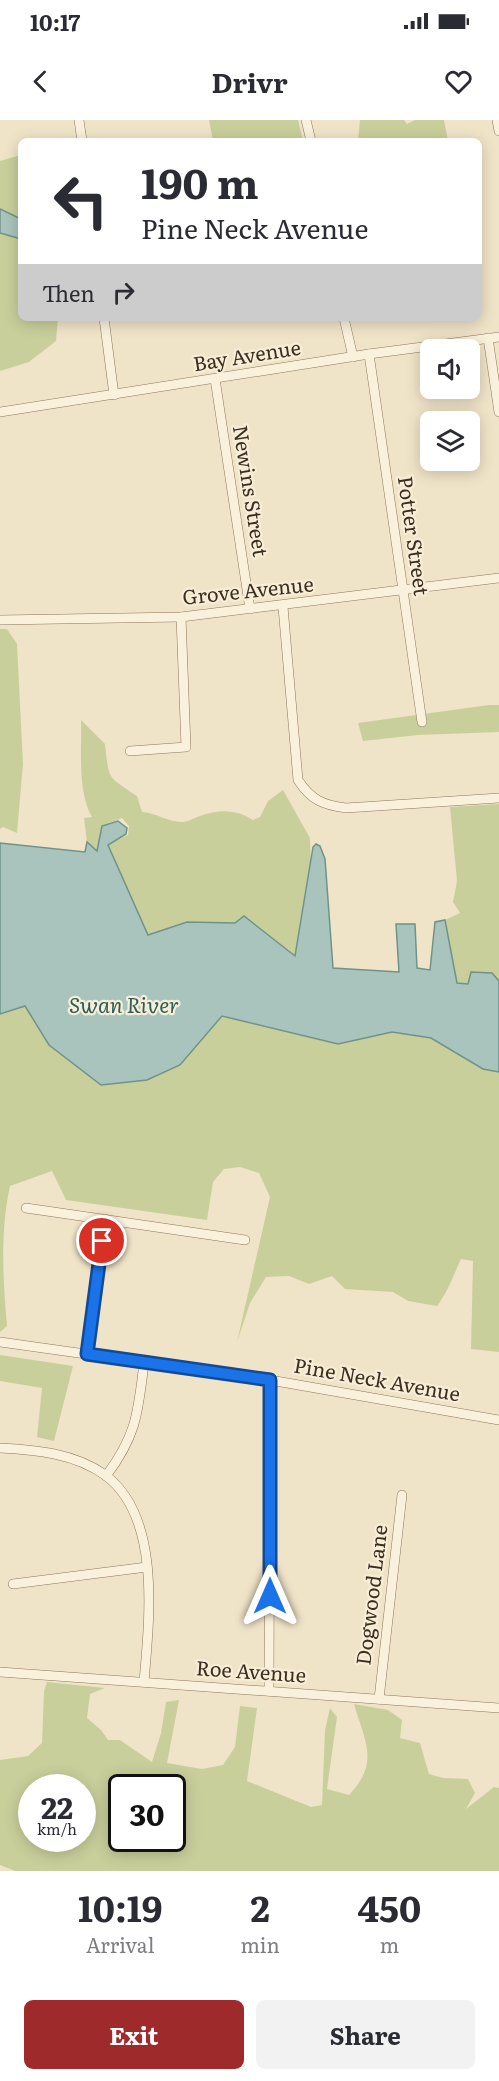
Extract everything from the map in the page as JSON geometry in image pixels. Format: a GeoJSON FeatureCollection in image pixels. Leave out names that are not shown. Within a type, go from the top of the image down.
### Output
{"type":"FeatureCollection","features":[{"type":"Feature","properties":{"kind":"street"},"geometry":{"type":"LineString","coordinates":[[79,120],[82,138]]}},
{"type":"Feature","properties":{"kind":"street"},"geometry":{"type":"LineString","coordinates":[[306,120],[310,138]]}},
{"type":"Feature","properties":{"kind":"street"},"geometry":{"type":"LineString","coordinates":[[497,120],[499,131]]}},
{"type":"Feature","properties":{"kind":"street"},"geometry":{"type":"LineString","coordinates":[[104,321],[114,395]]}},
{"type":"Feature","properties":{"kind":"street"},"geometry":{"type":"LineString","coordinates":[[345,321],[352,357]]}},
{"type":"Feature","properties":{"kind":"street","name":"Bay Avenue"},"geometry":{"type":"LineString","coordinates":[[0,412],[499,336]]}},
{"type":"Feature","properties":{"kind":"street"},"geometry":{"type":"LineString","coordinates":[[488,338],[499,412]]}},
{"type":"Feature","properties":{"kind":"street","name":"Potter Street"},"geometry":{"type":"LineString","coordinates":[[369,354],[422,722]]}},
{"type":"Feature","properties":{"kind":"street","name":"Newins Street"},"geometry":{"type":"LineString","coordinates":[[215,379],[249,609]]}},
{"type":"Feature","properties":{"kind":"street","name":"Grove Avenue"},"geometry":{"type":"LineString","coordinates":[[0,620],[181,617],[283,607],[499,578]]}},
{"type":"Feature","properties":{"kind":"street"},"geometry":{"type":"LineString","coordinates":[[283,607],[298,780],[312,799],[325,805],[346,808],[499,798]]}},
{"type":"Feature","properties":{"kind":"street"},"geometry":{"type":"LineString","coordinates":[[130,751],[186,747],[181,617]]}},
{"type":"Feature","properties":{"kind":"street"},"geometry":{"type":"LineString","coordinates":[[26,1208],[246,1240]]}},
{"type":"Feature","properties":{"kind":"street"},"geometry":{"type":"LineString","coordinates":[[87,1354],[105,1219]]}},
{"type":"Feature","properties":{"kind":"street","name":"Pine Neck Avenue"},"geometry":{"type":"LineString","coordinates":[[0,1342],[270,1380],[499,1420]]}},
{"type":"Feature","properties":{"kind":"street"},"geometry":{"type":"LineString","coordinates":[[106,1476],[123,1453],[134,1429],[144,1363]]}},
{"type":"Feature","properties":{"kind":"street"},"geometry":{"type":"LineString","coordinates":[[269,1692],[270,1380]]}},
{"type":"Feature","properties":{"kind":"street"},"geometry":{"type":"LineString","coordinates":[[0,1448],[44,1451],[64,1456],[106,1476],[128,1502],[138,1520],[147,1568],[150,1607],[144,1682]]}},
{"type":"Feature","properties":{"kind":"street","name":"Dogwood Lane"},"geometry":{"type":"LineString","coordinates":[[379,1699],[402,1495]]}},
{"type":"Feature","properties":{"kind":"street"},"geometry":{"type":"LineString","coordinates":[[13,1584],[147,1568]]}},
{"type":"Feature","properties":{"kind":"street","name":"Roe Avenue"},"geometry":{"type":"LineString","coordinates":[[0,1672],[499,1708]]}},
{"type":"Feature","properties":{"kind":"green space"},"geometry":{"type":"Polygon","coordinates":[[[209,120],[298,120],[302,138],[212,138],[209,120]]]}},
{"type":"Feature","properties":{"kind":"green space"},"geometry":{"type":"Polygon","coordinates":[[[360,120],[404,120],[407,124],[415,120],[444,120],[447,138],[358,138],[360,120]]]}},
{"type":"Feature","properties":{"kind":"green space"},"geometry":{"type":"Polygon","coordinates":[[[18,156],[18,218],[0,209],[0,161],[18,156]]]}},
{"type":"Feature","properties":{"kind":"green space"},"geometry":{"type":"Polygon","coordinates":[[[0,233],[18,238],[18,321],[58,321],[56,341],[29,362],[0,371],[0,233]]]}},
{"type":"Feature","properties":{"kind":"green space"},"geometry":{"type":"Polygon","coordinates":[[[0,629],[7,629],[17,644],[23,764],[17,833],[3,827],[0,829],[0,629]]]}},
{"type":"Feature","properties":{"kind":"green space"},"geometry":{"type":"Polygon","coordinates":[[[499,705],[499,732],[418,735],[363,741],[358,723],[499,705]]]}},
{"type":"Feature","properties":{"kind":"green space"},"geometry":{"type":"Polygon","coordinates":[[[81,720],[105,744],[109,772],[115,781],[137,796],[142,812],[177,822],[221,811],[234,812],[253,820],[260,817],[268,801],[283,790],[310,838],[311,867],[295,957],[235,923],[187,922],[148,935],[108,844],[128,835],[129,826],[122,818],[102,826],[97,852],[87,842],[84,818],[92,817],[87,807],[82,783],[81,720]]]}},
{"type":"Feature","properties":{"kind":"green space"},"geometry":{"type":"Polygon","coordinates":[[[499,804],[499,981],[492,973],[468,984],[457,983],[445,920],[460,913],[453,902],[457,881],[450,807],[499,804]]]}},
{"type":"Feature","properties":{"kind":"green space"},"geometry":{"type":"Polygon","coordinates":[[[25,1006],[49,1045],[180,1065],[222,1016],[338,1044],[392,1032],[431,1038],[483,1069],[499,1072],[499,1352],[471,1349],[473,1261],[461,1259],[448,1289],[437,1306],[408,1301],[393,1292],[345,1289],[332,1276],[309,1284],[289,1276],[266,1277],[250,1303],[237,1342],[270,1197],[259,1173],[240,1167],[224,1169],[213,1182],[207,1220],[66,1200],[52,1171],[10,1186],[4,1238],[7,1326],[0,1332],[0,1014],[25,1006]]]}},
{"type":"Feature","properties":{"kind":"green space"},"geometry":{"type":"Polygon","coordinates":[[[0,1355],[73,1366],[54,1441],[37,1437],[42,1388],[0,1381],[0,1355]]]}},
{"type":"Feature","properties":{"kind":"green space"},"geometry":{"type":"Polygon","coordinates":[[[47,1682],[105,1688],[90,1694],[87,1718],[101,1730],[108,1740],[120,1740],[152,1762],[161,1733],[166,1702],[179,1700],[167,1763],[202,1769],[223,1765],[235,1747],[240,1706],[257,1708],[247,1781],[311,1807],[322,1805],[325,1730],[330,1708],[337,1717],[327,1789],[349,1795],[359,1783],[367,1762],[365,1741],[354,1704],[388,1710],[402,1720],[400,1738],[420,1743],[429,1774],[443,1778],[468,1779],[475,1793],[466,1809],[494,1787],[499,1788],[499,1871],[15,1871],[0,1865],[0,1760],[28,1756],[42,1743],[44,1691],[47,1682]]]}},
{"type":"Feature","properties":{"kind":"water"},"geometry":{"type":"Polygon","coordinates":[[[0,209],[18,218],[18,238],[0,233],[0,209]]]}},
{"type":"Feature","properties":{"kind":"water","name":"Swan River"},"geometry":{"type":"Polygon","coordinates":[[[118,821],[127,828],[126,834],[108,845],[148,935],[187,922],[235,923],[244,916],[295,956],[313,847],[316,844],[320,846],[325,859],[333,968],[399,972],[396,924],[415,924],[417,968],[430,970],[435,922],[445,920],[457,983],[468,984],[471,972],[492,973],[499,981],[499,1072],[483,1069],[431,1038],[392,1032],[338,1044],[222,1016],[180,1065],[147,1080],[101,1085],[49,1045],[25,1006],[0,1014],[0,843],[85,852],[87,842],[97,851],[102,826],[118,821]]]}},
{"type":"Feature","properties":{"kind":"route"},"geometry":{"type":"LineString","coordinates":[[102,1241],[87,1354],[270,1380],[270,1596]]}}]}
